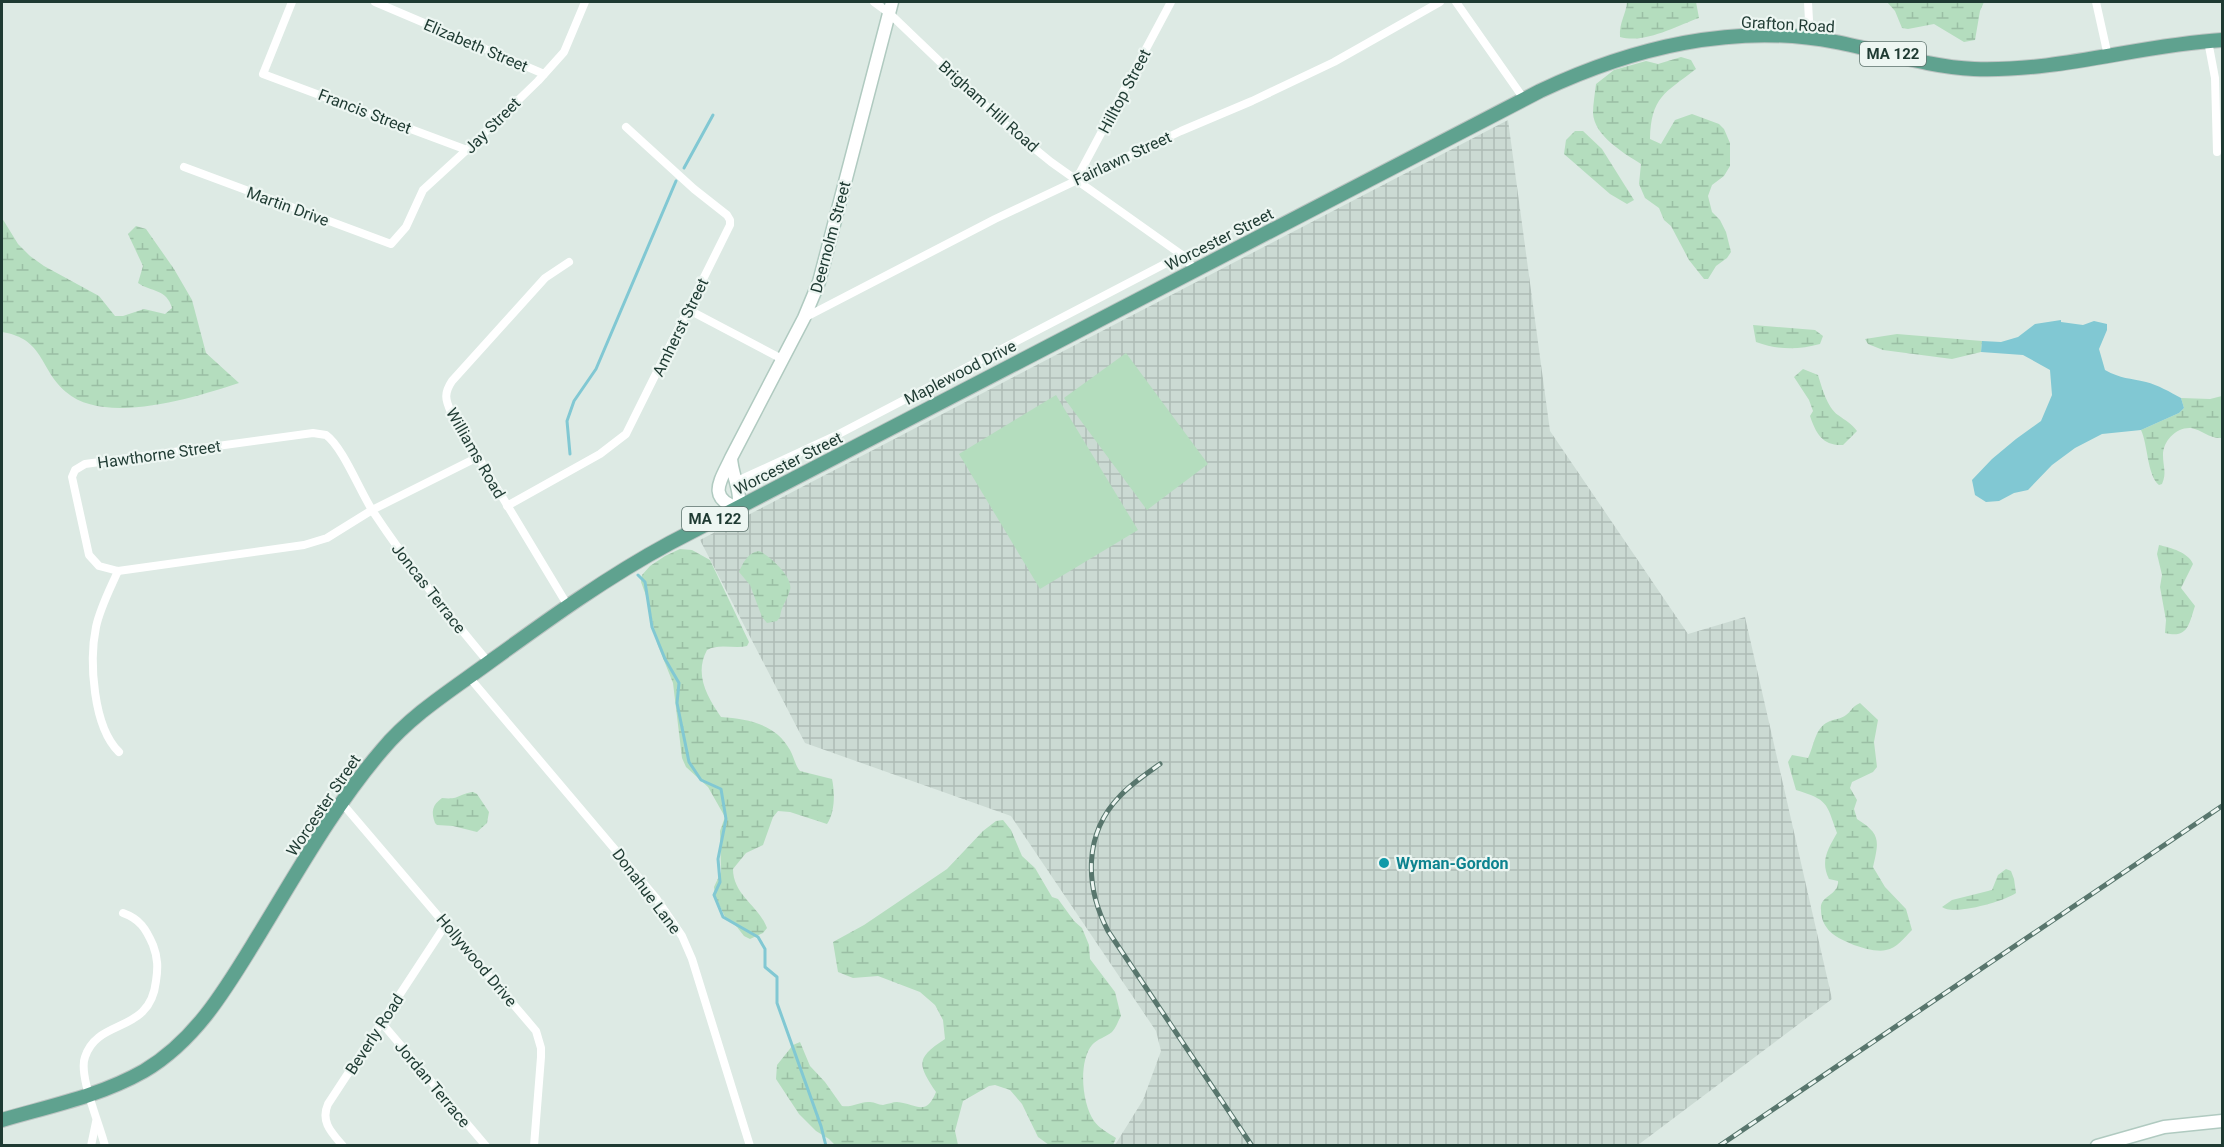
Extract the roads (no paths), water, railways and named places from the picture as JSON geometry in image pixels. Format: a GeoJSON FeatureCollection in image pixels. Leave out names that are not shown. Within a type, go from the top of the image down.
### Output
{"type":"FeatureCollection","features":[{"type":"Feature","properties":{"kind":"main road","name":"Grafton Road"},"geometry":{"type":"LineString","coordinates":[[1568,78],[1636,53],[1686,42],[1739,37],[1834,41],[1923,62],[1972,69],[2045,67],[2141,49],[2223,40]]}},
{"type":"Feature","properties":{"kind":"main road","name":"Worcester Street"},"geometry":{"type":"LineString","coordinates":[[2,1120],[90,1095],[126,1080],[146,1070],[179,1045],[220,997],[341,802],[393,738],[469,677],[568,606],[642,558],[1568,78]]}},
{"type":"Feature","properties":{"kind":"street","name":"Francis Street"},"geometry":{"type":"LineString","coordinates":[[292,2],[263,73],[467,150]]}},
{"type":"Feature","properties":{"kind":"street","name":"Elizabeth Street"},"geometry":{"type":"LineString","coordinates":[[375,2],[544,74]]}},
{"type":"Feature","properties":{"kind":"street","name":"Jay Street"},"geometry":{"type":"LineString","coordinates":[[392,244],[406,227],[419,194],[544,74],[568,45],[585,2]]}},
{"type":"Feature","properties":{"kind":"street","name":"Brigham Hill Road"},"geometry":{"type":"LineString","coordinates":[[874,2],[891,7],[1002,123],[1076,180],[1182,255],[1195,270]]}},
{"type":"Feature","properties":{"kind":"street","name":"Hilltop Street"},"geometry":{"type":"LineString","coordinates":[[1076,180],[1171,2]]}},
{"type":"Feature","properties":{"kind":"street","name":"Fairlawn Street"},"geometry":{"type":"LineString","coordinates":[[804,318],[995,219],[1180,130],[1252,101],[1334,62],[1440,2]]}},
{"type":"Feature","properties":{"kind":"street"},"geometry":{"type":"LineString","coordinates":[[1456,2],[1524,99]]}},
{"type":"Feature","properties":{"kind":"street"},"geometry":{"type":"LineString","coordinates":[[1808,2],[1810,39]]}},
{"type":"Feature","properties":{"kind":"street"},"geometry":{"type":"LineString","coordinates":[[2096,2],[2108,56]]}},
{"type":"Feature","properties":{"kind":"street","name":"Deernolm Street"},"geometry":{"type":"LineString","coordinates":[[738,508],[725,504],[718,490],[731,458],[804,318],[825,265],[891,7]]}},
{"type":"Feature","properties":{"kind":"street"},"geometry":{"type":"LineString","coordinates":[[2208,41],[2215,78],[2217,152]]}},
{"type":"Feature","properties":{"kind":"street","name":"Amherst Street"},"geometry":{"type":"LineString","coordinates":[[507,506],[609,448],[626,434],[730,225],[727,215],[694,189],[626,127]]}},
{"type":"Feature","properties":{"kind":"street","name":"Martin Drive"},"geometry":{"type":"LineString","coordinates":[[184,167],[392,244]]}},
{"type":"Feature","properties":{"kind":"street","name":"Maplewood Drive"},"geometry":{"type":"LineString","coordinates":[[735,482],[856,425],[1182,255]]}},
{"type":"Feature","properties":{"kind":"street","name":"Williams Road"},"geometry":{"type":"LineString","coordinates":[[568,606],[451,412],[445,398],[447,390],[457,375],[545,278],[569,262]]}},
{"type":"Feature","properties":{"kind":"street"},"geometry":{"type":"LineString","coordinates":[[688,310],[782,359]]}},
{"type":"Feature","properties":{"kind":"street","name":"Hawthorne Street"},"geometry":{"type":"LineString","coordinates":[[118,571],[96,564],[87,551],[72,477],[75,470],[82,465],[318,433],[327,435],[332,440],[372,510]]}},
{"type":"Feature","properties":{"kind":"street"},"geometry":{"type":"LineString","coordinates":[[119,752],[107,738],[100,719],[93,655],[93,641],[101,609],[118,571],[304,545],[327,538],[372,510],[478,457]]}},
{"type":"Feature","properties":{"kind":"street"},"geometry":{"type":"LineString","coordinates":[[731,458],[735,482],[741,496],[738,508]]}},
{"type":"Feature","properties":{"kind":"street","name":"Joncas Terrace"},"geometry":{"type":"LineString","coordinates":[[372,510],[413,572],[489,663]]}},
{"type":"Feature","properties":{"kind":"street","name":"Donahue Lane"},"geometry":{"type":"LineString","coordinates":[[469,677],[649,890],[682,936],[695,966],[712,1028],[750,1146]]}},
{"type":"Feature","properties":{"kind":"street","name":"Hollywood Drive"},"geometry":{"type":"LineString","coordinates":[[341,802],[531,1023],[539,1039],[542,1057],[534,1146]]}},
{"type":"Feature","properties":{"kind":"street"},"geometry":{"type":"LineString","coordinates":[[105,1146],[83,1073],[84,1058],[104,1034],[141,1015],[148,1008],[155,992],[158,964],[142,925],[123,913]]}},
{"type":"Feature","properties":{"kind":"street","name":"Beverly Road"},"geometry":{"type":"LineString","coordinates":[[343,1146],[326,1124],[326,1109],[446,924]]}},
{"type":"Feature","properties":{"kind":"street","name":"Jordan Terrace"},"geometry":{"type":"LineString","coordinates":[[381,1022],[486,1146]]}},
{"type":"Feature","properties":{"kind":"street"},"geometry":{"type":"LineString","coordinates":[[91,1146],[96,1118]]}},
{"type":"Feature","properties":{"kind":"street"},"geometry":{"type":"LineString","coordinates":[[2097,1146],[2164,1127],[2223,1121]]}},
{"type":"Feature","properties":{"kind":"water"},"geometry":{"type":"Polygon","coordinates":[[[2061,320],[2061,322],[2083,325],[2094,321],[2107,324],[2107,330],[2099,349],[2105,370],[2164,389],[2181,398],[2184,408],[2179,413],[2141,430],[2102,434],[2075,448],[2052,465],[2028,490],[2014,493],[1999,501],[1986,502],[1975,495],[1972,480],[1992,459],[2041,421],[2052,395],[2050,370],[2023,355],[1981,352],[1982,341],[2001,342],[2018,337],[2035,324],[2061,320]]]}},
{"type":"Feature","properties":{"kind":"waterway"},"geometry":{"type":"LineString","coordinates":[[684,168],[713,115]]}},
{"type":"Feature","properties":{"kind":"waterway"},"geometry":{"type":"LineString","coordinates":[[570,454],[567,421],[574,401],[596,369],[676,181]]}},
{"type":"Feature","properties":{"kind":"waterway"},"geometry":{"type":"LineString","coordinates":[[638,575],[645,582],[652,627],[665,659],[679,683],[677,703],[689,762],[701,780],[721,789],[726,819],[718,859],[720,882],[714,895],[723,917],[758,937],[765,949],[765,967],[777,977],[777,1003],[826,1146]]}},
{"type":"Feature","properties":{"kind":"railway"},"geometry":{"type":"LineString","coordinates":[[1160,764],[1120,796],[1099,827],[1092,861],[1095,897],[1108,931],[1252,1146]]}},
{"type":"Feature","properties":{"kind":"railway"},"geometry":{"type":"LineString","coordinates":[[1719,1146],[2222,806]]}},
{"type":"Feature","properties":{"kind":"place","name":"Wyman-Gordon"},"geometry":{"type":"Point","coordinates":[1384,863]}}]}
